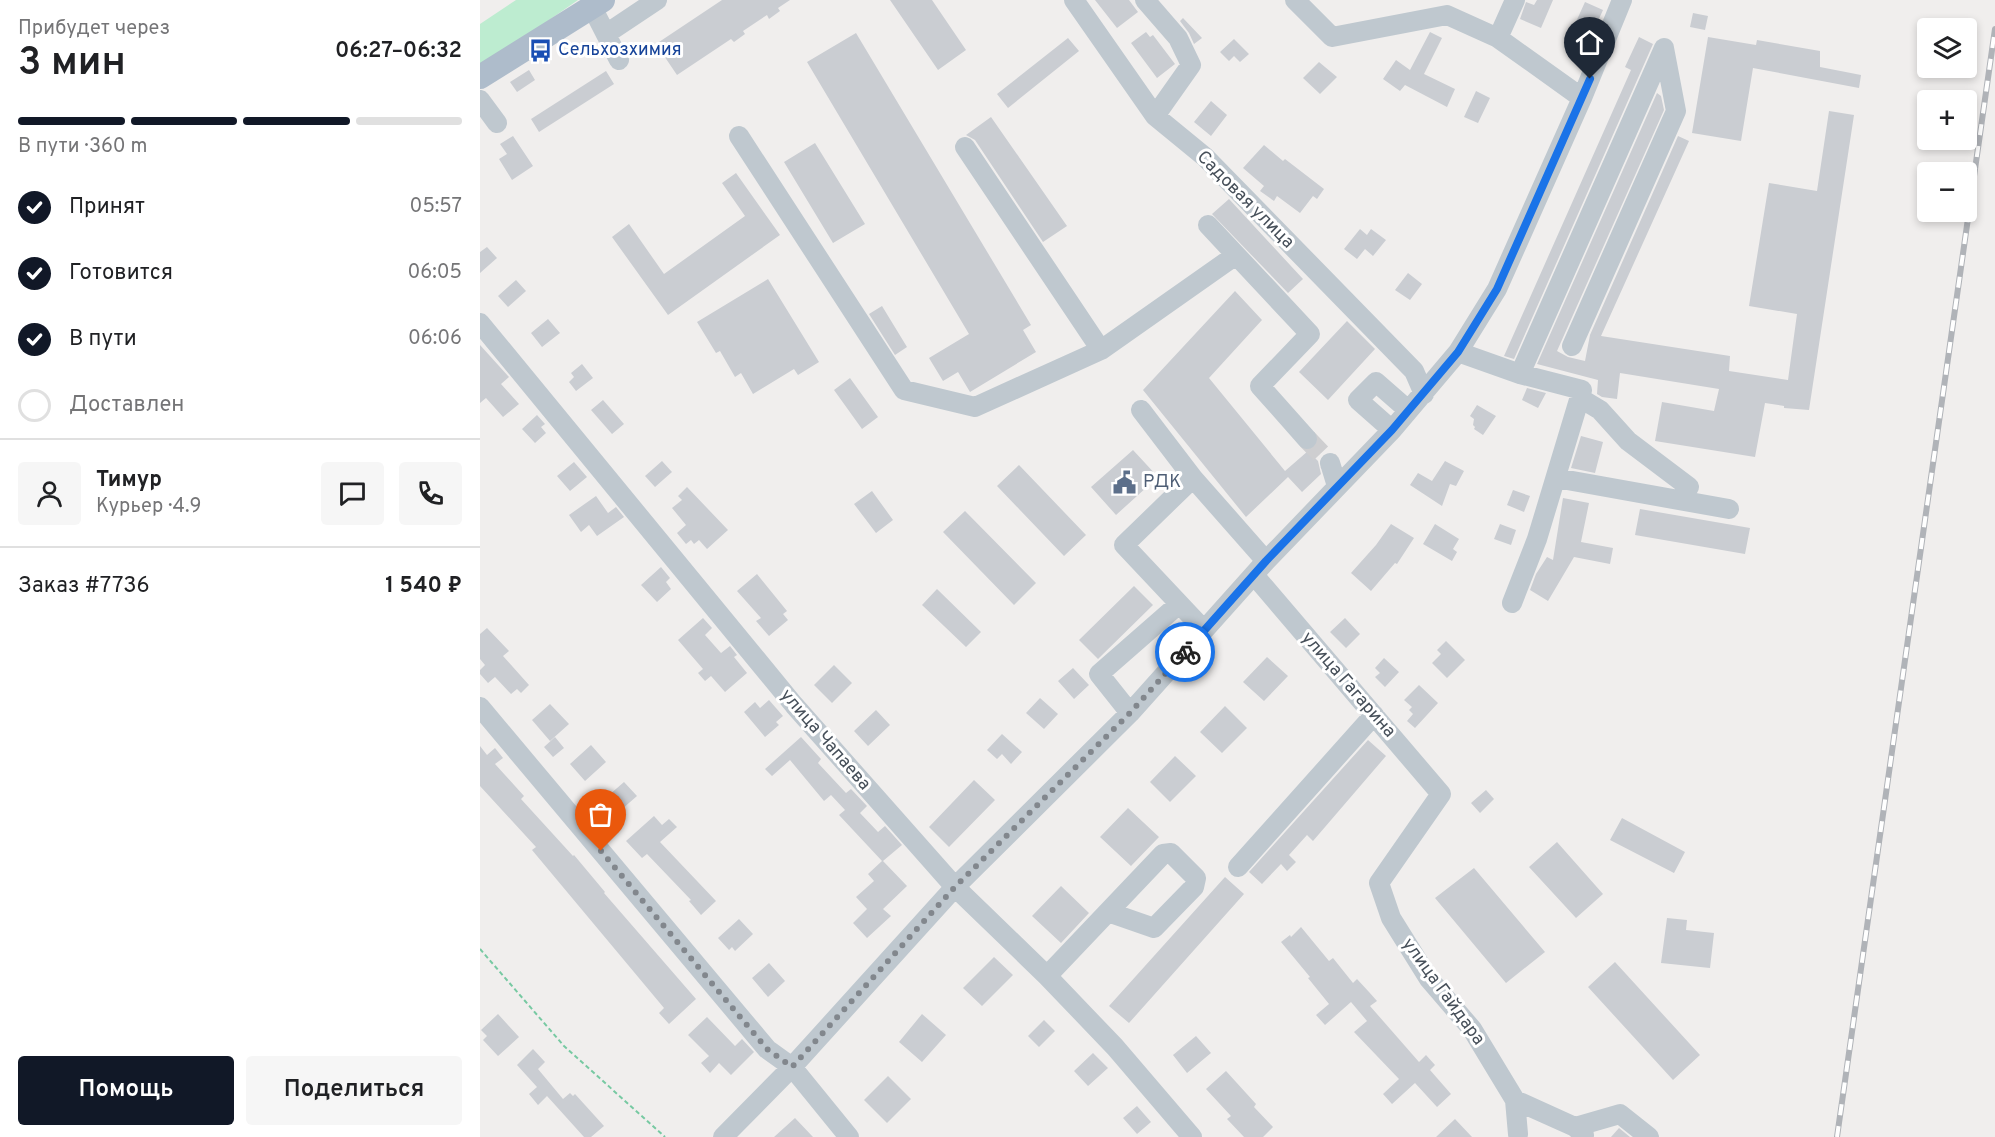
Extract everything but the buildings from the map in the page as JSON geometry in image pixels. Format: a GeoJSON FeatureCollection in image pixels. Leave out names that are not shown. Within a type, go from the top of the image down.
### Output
{"type":"FeatureCollection","features":[{"type":"Feature","properties":{"kind":"main road"},"geometry":{"type":"LineString","coordinates":[[480,77],[597,3]]}},
{"type":"Feature","properties":{"kind":"street"},"geometry":{"type":"LineString","coordinates":[[606,34],[657,0]]}},
{"type":"Feature","properties":{"kind":"street","name":"Садовая улица"},"geometry":{"type":"LineString","coordinates":[[1074,0],[1155,116],[1205,157],[1414,371],[1424,394]]}},
{"type":"Feature","properties":{"kind":"street"},"geometry":{"type":"LineString","coordinates":[[1145,0],[1178,38],[1191,65],[1155,116]]}},
{"type":"Feature","properties":{"kind":"street"},"geometry":{"type":"LineString","coordinates":[[1295,0],[1332,37],[1445,8],[1498,38],[1582,98]]}},
{"type":"Feature","properties":{"kind":"street"},"geometry":{"type":"LineString","coordinates":[[1498,38],[1515,0]]}},
{"type":"Feature","properties":{"kind":"street"},"geometry":{"type":"LineString","coordinates":[[723,1137],[792,1067],[955,887],[1130,713],[1260,568],[1392,430],[1458,352],[1497,289],[1582,98],[1622,0]]}},
{"type":"Feature","properties":{"kind":"street"},"geometry":{"type":"LineString","coordinates":[[597,3],[606,34],[619,60]]}},
{"type":"Feature","properties":{"kind":"street"},"geometry":{"type":"LineString","coordinates":[[1520,374],[1664,48],[1676,111],[1572,346]]}},
{"type":"Feature","properties":{"kind":"street"},"geometry":{"type":"LineString","coordinates":[[480,100],[497,123]]}},
{"type":"Feature","properties":{"kind":"street"},"geometry":{"type":"LineString","coordinates":[[739,136],[904,390],[975,407],[1101,350],[1236,255]]}},
{"type":"Feature","properties":{"kind":"street"},"geometry":{"type":"LineString","coordinates":[[965,147],[1101,350]]}},
{"type":"Feature","properties":{"kind":"street"},"geometry":{"type":"LineString","coordinates":[[1208,225],[1310,334],[1260,386],[1307,439]]}},
{"type":"Feature","properties":{"kind":"street","name":"улица Чапаева"},"geometry":{"type":"LineString","coordinates":[[480,323],[794,705],[955,887],[1047,976],[1115,1047],[1192,1137]]}},
{"type":"Feature","properties":{"kind":"street"},"geometry":{"type":"LineString","coordinates":[[1458,352],[1520,374],[1582,390],[1537,539],[1512,603]]}},
{"type":"Feature","properties":{"kind":"street"},"geometry":{"type":"LineString","coordinates":[[1392,430],[1358,400],[1376,382],[1408,410]]}},
{"type":"Feature","properties":{"kind":"street"},"geometry":{"type":"LineString","coordinates":[[1580,398],[1600,410],[1628,441],[1689,487]]}},
{"type":"Feature","properties":{"kind":"street","name":"улица Гагарина"},"geometry":{"type":"LineString","coordinates":[[1141,410],[1374,715],[1441,794]]}},
{"type":"Feature","properties":{"kind":"street"},"geometry":{"type":"LineString","coordinates":[[1330,463],[1337,486]]}},
{"type":"Feature","properties":{"kind":"street"},"geometry":{"type":"LineString","coordinates":[[1194,478],[1124,545],[1204,630]]}},
{"type":"Feature","properties":{"kind":"street"},"geometry":{"type":"LineString","coordinates":[[1556,478],[1729,509]]}},
{"type":"Feature","properties":{"kind":"street"},"geometry":{"type":"LineString","coordinates":[[1130,713],[1099,674],[1179,604]]}},
{"type":"Feature","properties":{"kind":"street"},"geometry":{"type":"LineString","coordinates":[[480,707],[767,1049],[792,1067],[849,1137]]}},
{"type":"Feature","properties":{"kind":"street"},"geometry":{"type":"LineString","coordinates":[[1238,867],[1374,715]]}},
{"type":"Feature","properties":{"kind":"street","name":"улица Гайдара"},"geometry":{"type":"LineString","coordinates":[[1441,794],[1379,883],[1391,918],[1429,979],[1473,1029],[1515,1100]]}},
{"type":"Feature","properties":{"kind":"street"},"geometry":{"type":"LineString","coordinates":[[1047,976],[1108,912]]}},
{"type":"Feature","properties":{"kind":"street"},"geometry":{"type":"LineString","coordinates":[[1515,1100],[1581,1132],[1620,1113],[1649,1137]]}},
{"type":"Feature","properties":{"kind":"street"},"geometry":{"type":"LineString","coordinates":[[1515,1100],[1519,1136]]}},
{"type":"Feature","properties":{"kind":"path"},"geometry":{"type":"LineString","coordinates":[[480,949],[564,1046],[665,1137]]}},
{"type":"Feature","properties":{"kind":"green space"},"geometry":{"type":"Polygon","coordinates":[[[516,0],[578,0],[480,68],[480,24],[516,0]]]}},
{"type":"Feature","properties":{"kind":"tunnel"},"geometry":{"type":"LineString","coordinates":[[1307,439],[1330,463]]}},
{"type":"Feature","properties":{"kind":"railway"},"geometry":{"type":"LineString","coordinates":[[1837,1137],[1995,29]]}},
{"type":"Feature","properties":{"kind":"way so far"},"geometry":{"type":"LineString","coordinates":[[601,851],[767,1049],[792,1067],[955,887],[1130,713],[1185,652]]}},
{"type":"Feature","properties":{"kind":"place","name":"Сельхозхимия"},"geometry":{"type":"Point","coordinates":[540,50]}},
{"type":"Feature","properties":{"kind":"place","name":"РДК"},"geometry":{"type":"Point","coordinates":[1125,482]}},
{"type":"Feature","properties":{"kind":"route"},"geometry":{"type":"LineString","coordinates":[[1185,652],[1266,561],[1392,430],[1458,352],[1497,289],[1590,79]]}}]}
